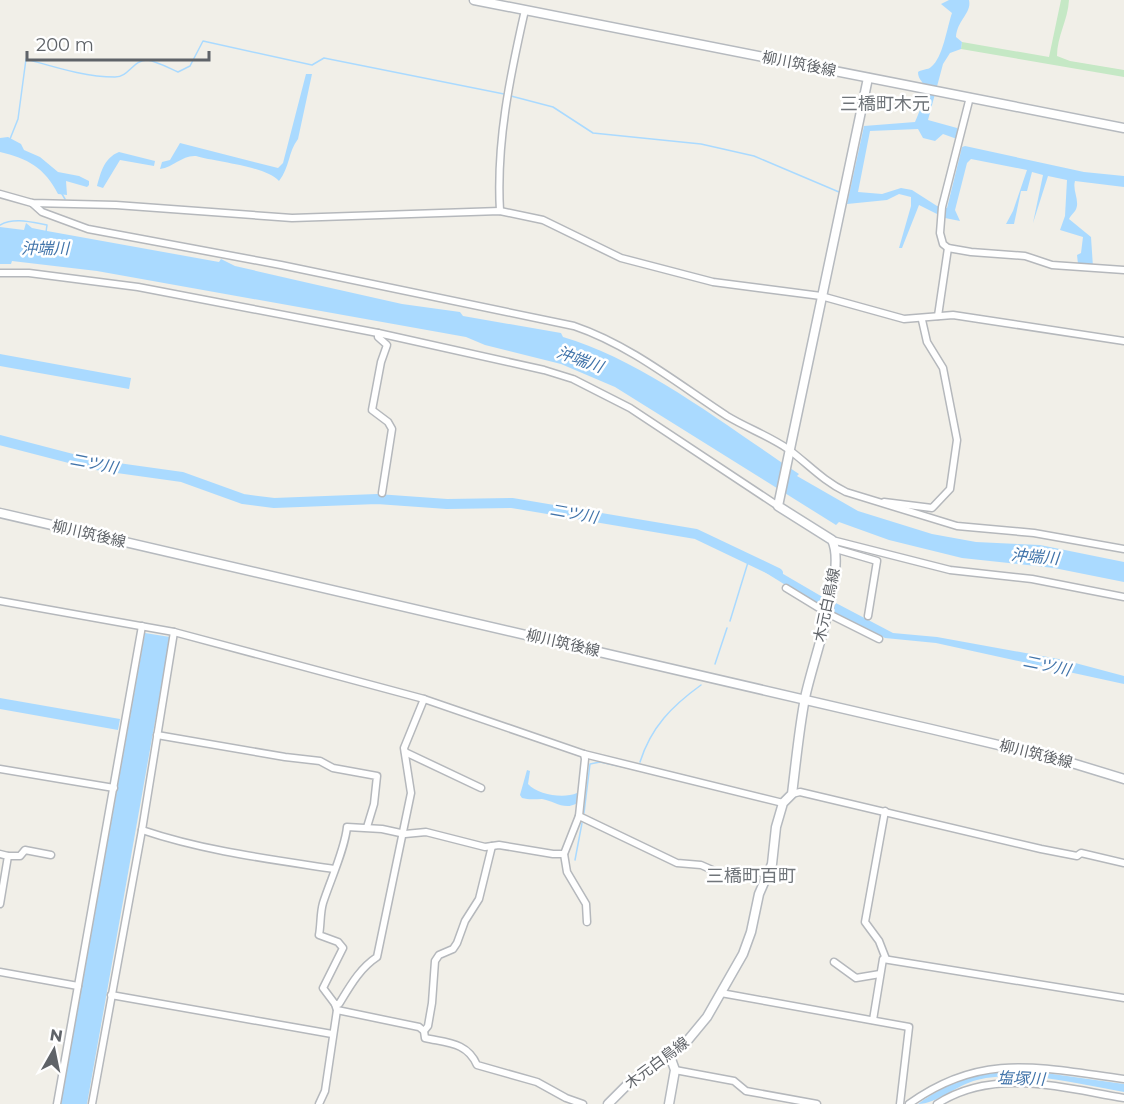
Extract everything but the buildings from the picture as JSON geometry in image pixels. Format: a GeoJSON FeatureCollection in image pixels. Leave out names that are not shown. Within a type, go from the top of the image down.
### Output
{"type":"FeatureCollection","features":[{"type":"Feature","properties":{"kind":"main road","name":"柳川筑後線"},"geometry":{"type":"LineString","coordinates":[[474,0],[1124,128]]}},
{"type":"Feature","properties":{"kind":"main road"},"geometry":{"type":"LineString","coordinates":[[832,540],[778,503],[868,78]]}},
{"type":"Feature","properties":{"kind":"main road","name":"柳川筑後線"},"geometry":{"type":"LineString","coordinates":[[0,513],[805,699],[1062,760],[1124,779]]}},
{"type":"Feature","properties":{"kind":"main road","name":"木元白鳥線"},"geometry":{"type":"LineString","coordinates":[[792,794],[805,699],[827,613],[836,549],[832,540]]}},
{"type":"Feature","properties":{"kind":"main road"},"geometry":{"type":"LineString","coordinates":[[783,803],[792,794]]}},
{"type":"Feature","properties":{"kind":"main road","name":"木元白鳥線"},"geometry":{"type":"LineString","coordinates":[[608,1104],[632,1080],[670,1056],[694,1035],[721,993],[752,932],[759,894],[772,864],[776,827],[783,803]]}},
{"type":"Feature","properties":{"kind":"main road"},"geometry":{"type":"LineString","coordinates":[[669,1104],[675,1070],[670,1056]]}},
{"type":"Feature","properties":{"kind":"street"},"geometry":{"type":"LineString","coordinates":[[500,211],[498,182],[504,112],[525,10]]}},
{"type":"Feature","properties":{"kind":"street"},"geometry":{"type":"LineString","coordinates":[[970,97],[940,220],[940,239],[948,248],[1025,256],[1052,265],[1124,270]]}},
{"type":"Feature","properties":{"kind":"street"},"geometry":{"type":"LineString","coordinates":[[0,194],[32,203],[126,206],[292,218],[500,211],[543,220],[601,250],[636,263],[731,285],[821,296],[886,316],[923,320],[953,315],[1124,341]]}},
{"type":"Feature","properties":{"kind":"street"},"geometry":{"type":"LineString","coordinates":[[32,203],[42,212],[88,229],[281,265],[574,326],[593,332],[638,356],[788,453],[829,484],[868,500],[957,526],[1034,533],[1124,549]]}},
{"type":"Feature","properties":{"kind":"street"},"geometry":{"type":"LineString","coordinates":[[935,317],[948,248]]}},
{"type":"Feature","properties":{"kind":"street"},"geometry":{"type":"LineString","coordinates":[[0,273],[40,274],[138,287],[378,333],[573,379],[630,408],[778,503]]}},
{"type":"Feature","properties":{"kind":"street"},"geometry":{"type":"LineString","coordinates":[[868,500],[932,508],[950,489],[957,434],[943,368],[927,342],[923,320]]}},
{"type":"Feature","properties":{"kind":"street"},"geometry":{"type":"LineString","coordinates":[[378,333],[378,337],[387,345],[381,362],[372,410],[388,422],[392,429],[382,493]]}},
{"type":"Feature","properties":{"kind":"street"},"geometry":{"type":"LineString","coordinates":[[832,540],[950,570],[1032,579],[1124,597]]}},
{"type":"Feature","properties":{"kind":"street"},"geometry":{"type":"LineString","coordinates":[[836,549],[878,561],[868,616]]}},
{"type":"Feature","properties":{"kind":"street"},"geometry":{"type":"LineString","coordinates":[[786,588],[827,613],[879,639]]}},
{"type":"Feature","properties":{"kind":"street"},"geometry":{"type":"LineString","coordinates":[[0,601],[174,632],[424,699],[584,754],[783,803]]}},
{"type":"Feature","properties":{"kind":"street"},"geometry":{"type":"LineString","coordinates":[[57,1104],[142,626]]}},
{"type":"Feature","properties":{"kind":"street"},"geometry":{"type":"LineString","coordinates":[[92,1104],[142,830],[174,632]]}},
{"type":"Feature","properties":{"kind":"street"},"geometry":{"type":"LineString","coordinates":[[319,1104],[325,1091],[336,1007],[354,979],[369,962],[377,957],[380,948],[405,834],[411,793],[405,752],[424,699]]}},
{"type":"Feature","properties":{"kind":"street"},"geometry":{"type":"LineString","coordinates":[[157,735],[285,758],[320,761],[333,768],[378,776],[374,804],[367,827]]}},
{"type":"Feature","properties":{"kind":"street"},"geometry":{"type":"LineString","coordinates":[[405,752],[481,788]]}},
{"type":"Feature","properties":{"kind":"street"},"geometry":{"type":"LineString","coordinates":[[584,754],[579,816],[564,854],[567,872],[586,904],[587,922]]}},
{"type":"Feature","properties":{"kind":"street"},"geometry":{"type":"LineString","coordinates":[[0,769],[114,788]]}},
{"type":"Feature","properties":{"kind":"street"},"geometry":{"type":"LineString","coordinates":[[792,794],[800,792],[1041,849],[1077,856],[1081,853],[1124,863]]}},
{"type":"Feature","properties":{"kind":"street"},"geometry":{"type":"LineString","coordinates":[[885,811],[865,922],[879,941],[886,959]]}},
{"type":"Feature","properties":{"kind":"street"},"geometry":{"type":"LineString","coordinates":[[579,816],[677,863],[701,865],[717,872],[740,875],[758,872],[767,874]]}},
{"type":"Feature","properties":{"kind":"street"},"geometry":{"type":"LineString","coordinates":[[424,1031],[405,1023],[336,1007],[323,988],[343,948],[338,942],[319,935],[323,903],[334,879],[334,869],[347,827],[367,827],[405,834],[426,831],[485,847],[564,854]]}},
{"type":"Feature","properties":{"kind":"street"},"geometry":{"type":"LineString","coordinates":[[142,830],[169,839],[271,861],[334,869]]}},
{"type":"Feature","properties":{"kind":"street"},"geometry":{"type":"LineString","coordinates":[[492,846],[479,899],[465,921],[453,949],[439,955],[435,961],[432,1003],[428,1026],[424,1031],[425,1038],[463,1046],[472,1053],[477,1065],[537,1082],[566,1098],[584,1104]]}},
{"type":"Feature","properties":{"kind":"street"},"geometry":{"type":"LineString","coordinates":[[0,854],[20,856],[25,850],[51,855]]}},
{"type":"Feature","properties":{"kind":"street"},"geometry":{"type":"LineString","coordinates":[[0,904],[8,856]]}},
{"type":"Feature","properties":{"kind":"street"},"geometry":{"type":"LineString","coordinates":[[873,1020],[883,959],[1124,998]]}},
{"type":"Feature","properties":{"kind":"street"},"geometry":{"type":"LineString","coordinates":[[834,962],[856,978],[880,974]]}},
{"type":"Feature","properties":{"kind":"street"},"geometry":{"type":"LineString","coordinates":[[0,972],[78,986]]}},
{"type":"Feature","properties":{"kind":"street"},"geometry":{"type":"LineString","coordinates":[[721,993],[909,1027],[900,1104]]}},
{"type":"Feature","properties":{"kind":"street"},"geometry":{"type":"LineString","coordinates":[[111,995],[332,1034]]}},
{"type":"Feature","properties":{"kind":"street"},"geometry":{"type":"LineString","coordinates":[[909,1104],[928,1090],[951,1079],[985,1069],[1033,1068],[1124,1079]]}},
{"type":"Feature","properties":{"kind":"street"},"geometry":{"type":"LineString","coordinates":[[675,1070],[734,1082],[746,1091],[817,1104]]}},
{"type":"Feature","properties":{"kind":"street"},"geometry":{"type":"LineString","coordinates":[[938,1104],[966,1089],[1011,1082],[1121,1100]]}},
{"type":"Feature","properties":{"kind":"green space"},"geometry":{"type":"Polygon","coordinates":[[[1061,0],[1069,0],[1057,56],[1070,61],[1124,70],[1124,77],[961,49],[962,42],[1049,57],[1061,0]]]}},
{"type":"Feature","properties":{"kind":"water"},"geometry":{"type":"Polygon","coordinates":[[[949,0],[969,0],[969,5],[957,31],[956,37],[962,42],[961,49],[950,53],[943,64],[928,120],[957,128],[960,132],[957,139],[943,134],[935,141],[923,138],[918,129],[870,131],[858,192],[882,194],[901,188],[912,190],[937,206],[947,208],[962,147],[965,146],[1084,172],[1124,176],[1124,187],[1075,181],[1077,208],[1069,219],[1091,237],[1093,267],[1078,264],[1077,255],[1081,253],[1083,237],[1060,230],[1065,216],[1067,180],[1048,176],[1033,223],[1043,175],[1032,172],[1027,191],[1021,191],[1014,224],[1006,224],[1013,211],[1027,170],[971,159],[967,163],[955,210],[960,221],[945,218],[919,205],[902,248],[899,248],[911,206],[911,197],[899,194],[887,200],[847,204],[864,126],[915,122],[924,95],[924,86],[918,72],[930,68],[939,57],[952,13],[941,4],[949,0]]]}},
{"type":"Feature","properties":{"kind":"water"},"geometry":{"type":"Polygon","coordinates":[[[306,74],[312,74],[298,139],[279,181],[273,176],[252,168],[196,156],[186,157],[160,169],[162,162],[170,160],[180,143],[278,168],[283,163],[306,74]]]}},
{"type":"Feature","properties":{"kind":"water"},"geometry":{"type":"Polygon","coordinates":[[[8,137],[21,144],[24,150],[40,157],[58,172],[79,176],[89,181],[89,185],[87,187],[66,181],[67,195],[58,194],[41,171],[19,157],[0,152],[0,138],[8,137]]]}},
{"type":"Feature","properties":{"kind":"water"},"geometry":{"type":"Polygon","coordinates":[[[119,152],[155,161],[154,166],[120,160],[103,188],[97,186],[107,162],[119,152]]]}},
{"type":"Feature","properties":{"kind":"water","name":"沖端川"},"geometry":{"type":"Polygon","coordinates":[[[26,223],[32,228],[47,231],[219,262],[221,259],[235,266],[402,304],[460,312],[463,316],[561,333],[563,337],[593,348],[654,378],[799,474],[797,476],[858,511],[932,534],[976,542],[1040,545],[1124,562],[1124,582],[1054,568],[962,558],[889,540],[839,522],[836,525],[615,387],[561,364],[485,345],[466,337],[97,271],[12,261],[11,264],[0,264],[0,227],[24,230],[26,223]]]}},
{"type":"Feature","properties":{"kind":"water"},"geometry":{"type":"Polygon","coordinates":[[[0,354],[131,378],[129,389],[0,366],[0,354]]]}},
{"type":"Feature","properties":{"kind":"water"},"geometry":{"type":"Polygon","coordinates":[[[766,564],[826,599],[824,609],[763,571],[766,564]]]}},
{"type":"Feature","properties":{"kind":"water"},"geometry":{"type":"Polygon","coordinates":[[[834,602],[893,633],[937,637],[1064,660],[1124,676],[1124,684],[936,643],[885,638],[832,612],[834,602]]]}},
{"type":"Feature","properties":{"kind":"water"},"geometry":{"type":"Polygon","coordinates":[[[145,633],[170,637],[87,1104],[61,1104],[145,633]]]}},
{"type":"Feature","properties":{"kind":"water"},"geometry":{"type":"Polygon","coordinates":[[[0,698],[120,719],[118,730],[0,709],[0,698]]]}},
{"type":"Feature","properties":{"kind":"water"},"geometry":{"type":"Polygon","coordinates":[[[527,770],[530,771],[528,784],[532,788],[551,795],[565,796],[577,793],[577,803],[564,806],[542,799],[522,798],[520,795],[527,770]]]}},
{"type":"Feature","properties":{"kind":"water","name":"塩塚川"},"geometry":{"type":"Polygon","coordinates":[[[1009,1070],[1024,1070],[1124,1084],[1124,1092],[1050,1079],[995,1077],[969,1082],[932,1101],[918,1104],[968,1078],[1009,1070]]]}},
{"type":"Feature","properties":{"kind":"waterway"},"geometry":{"type":"LineString","coordinates":[[10,139],[18,119],[26,59],[104,77],[120,76],[138,63],[147,60],[178,72],[190,66],[203,41],[312,65],[324,58],[504,94]]}},
{"type":"Feature","properties":{"kind":"waterway"},"geometry":{"type":"LineString","coordinates":[[511,96],[553,107],[593,133],[701,144],[754,156],[839,192]]}},
{"type":"Feature","properties":{"kind":"waterway"},"geometry":{"type":"LineString","coordinates":[[62,194],[65,199]]}},
{"type":"Feature","properties":{"kind":"waterway"},"geometry":{"type":"LineString","coordinates":[[0,225],[11,221],[29,222],[47,225],[46,232]]}},
{"type":"Feature","properties":{"kind":"waterway","name":"二ツ川"},"geometry":{"type":"LineString","coordinates":[[0,440],[96,465],[182,477],[243,499],[274,503],[377,499],[447,504],[512,503],[696,534],[778,573]]}},
{"type":"Feature","properties":{"kind":"waterway"},"geometry":{"type":"LineString","coordinates":[[730,621],[749,559]]}},
{"type":"Feature","properties":{"kind":"waterway"},"geometry":{"type":"LineString","coordinates":[[715,664],[727,628]]}},
{"type":"Feature","properties":{"kind":"waterway"},"geometry":{"type":"LineString","coordinates":[[640,762],[656,728],[672,709],[701,685]]}},
{"type":"Feature","properties":{"kind":"waterway"},"geometry":{"type":"LineString","coordinates":[[584,813],[590,764],[600,762],[637,770]]}},
{"type":"Feature","properties":{"kind":"waterway"},"geometry":{"type":"LineString","coordinates":[[575,860],[582,823]]}},
{"type":"Feature","properties":{"kind":"district","name":"三橋町木元"},"geometry":{"type":"Point","coordinates":[885,104]}},
{"type":"Feature","properties":{"kind":"district","name":"三橋町百町"},"geometry":{"type":"Point","coordinates":[751,876]}}]}
